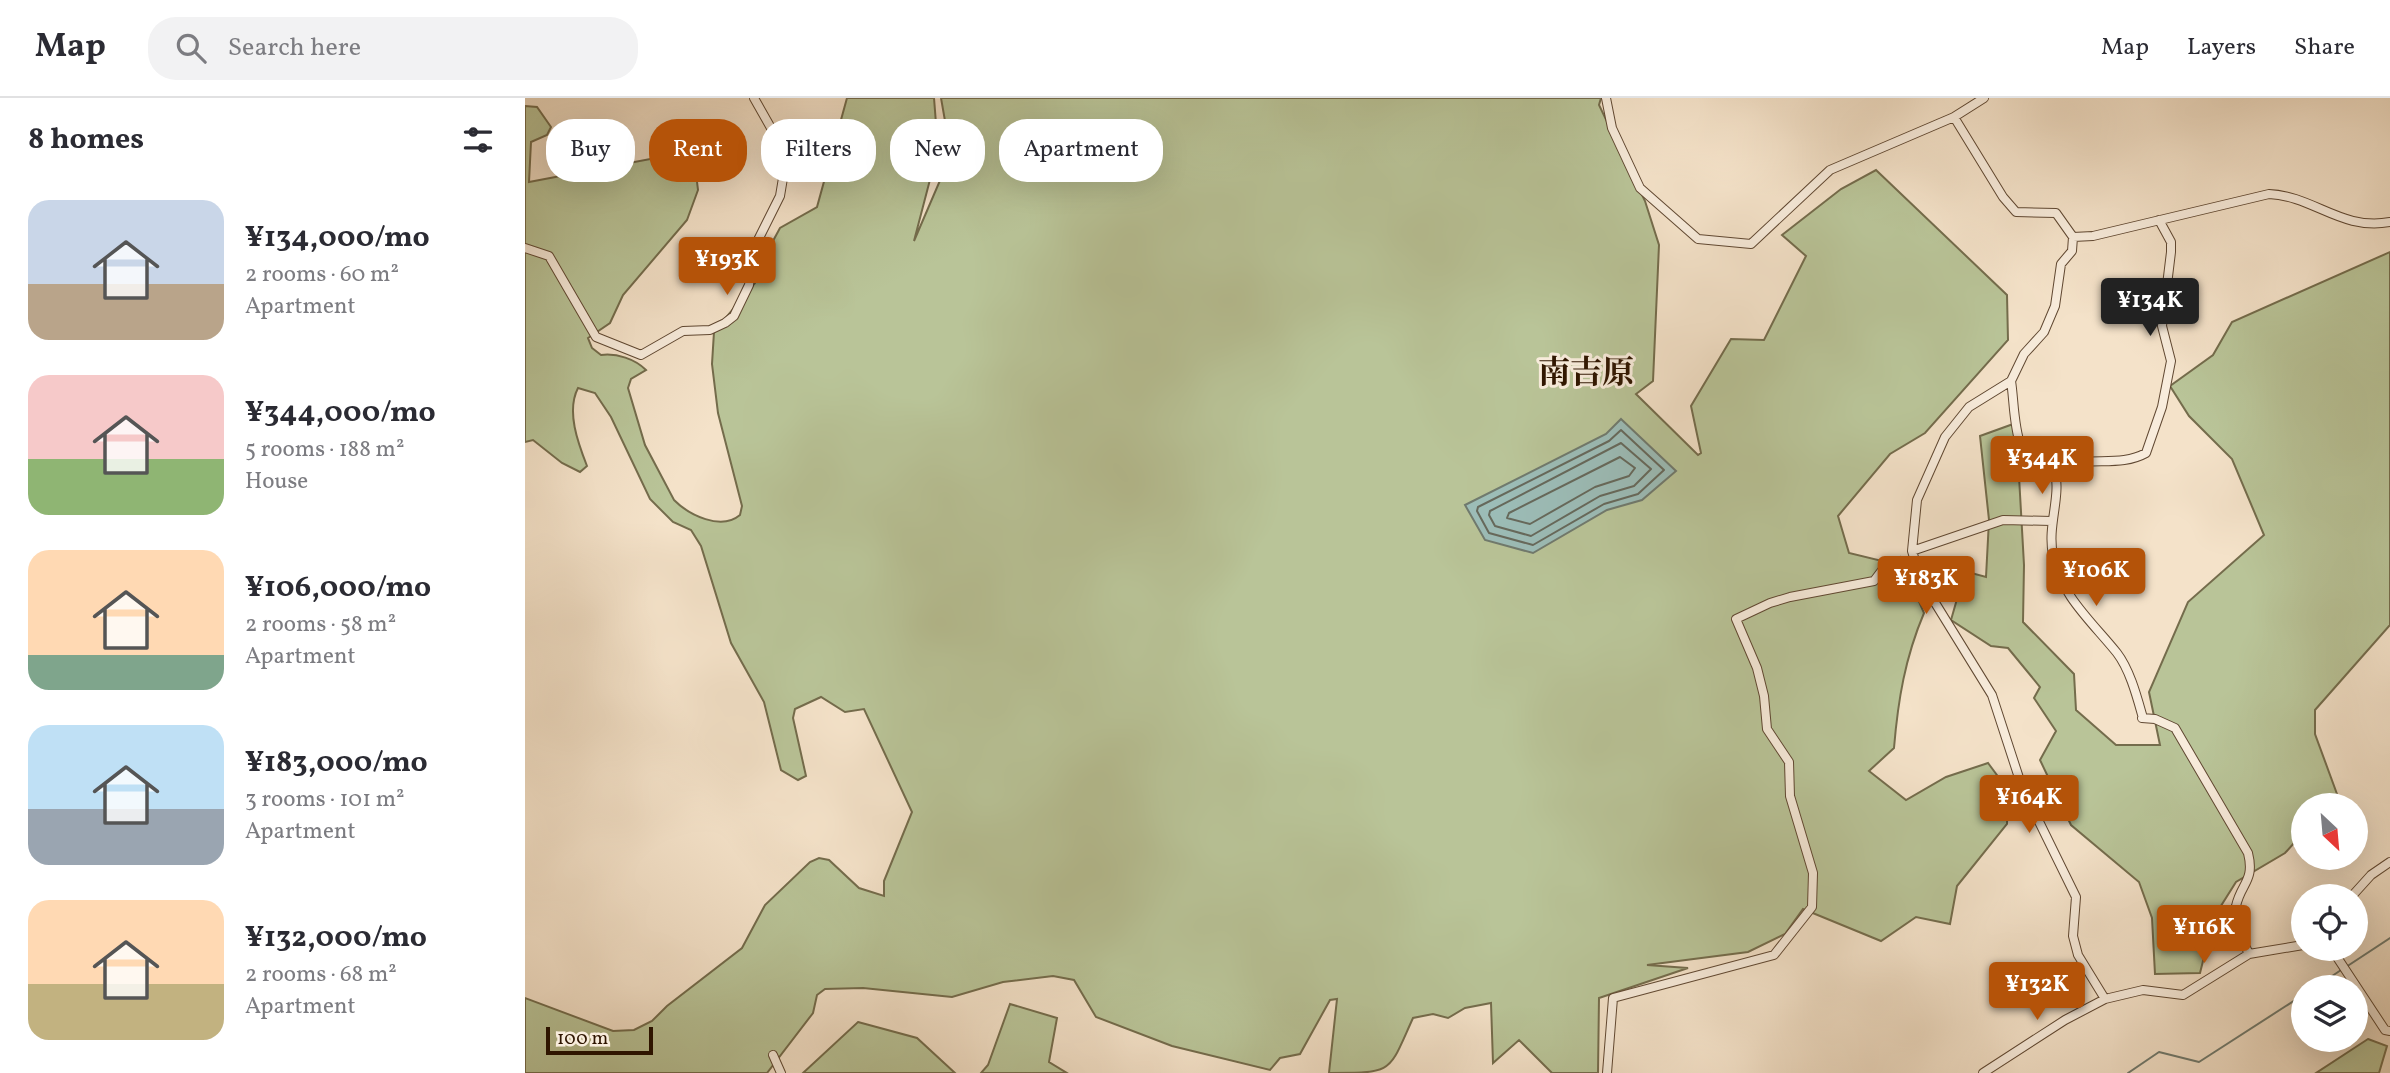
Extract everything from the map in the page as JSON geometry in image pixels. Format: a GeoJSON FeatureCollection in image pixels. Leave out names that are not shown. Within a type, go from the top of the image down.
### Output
{"type":"FeatureCollection","features":[{"type":"Feature","properties":{"kind":"street"},"geometry":{"type":"LineString","coordinates":[[525,248],[549,256],[596,337],[612,346],[641,355],[683,331],[711,331],[719,327],[734,316],[749,285],[755,246],[783,186],[784,151],[754,98]]}},
{"type":"Feature","properties":{"kind":"street"},"geometry":{"type":"LineString","coordinates":[[1605,98],[1612,128],[1640,188],[1698,239],[1751,244],[1830,170],[1954,117],[1984,98]]}},
{"type":"Feature","properties":{"kind":"street"},"geometry":{"type":"LineString","coordinates":[[1954,117],[2003,197],[2016,212],[2056,213],[2073,237],[2072,251],[2061,264],[2055,306],[2044,332],[2024,354],[2011,381],[1969,407],[1945,436],[1917,500],[1913,563],[1992,695],[2022,787],[2076,897],[2073,936],[2078,955],[2105,999]]}},
{"type":"Feature","properties":{"kind":"street"},"geometry":{"type":"LineString","coordinates":[[2073,237],[2093,236],[2269,194],[2296,199],[2358,224],[2390,222]]}},
{"type":"Feature","properties":{"kind":"street"},"geometry":{"type":"LineString","coordinates":[[2011,381],[2025,458],[2036,468],[2055,470],[2085,462],[2134,460],[2146,453],[2161,407],[2171,361],[2162,326],[2171,242],[2159,220]]}},
{"type":"Feature","properties":{"kind":"street"},"geometry":{"type":"LineString","coordinates":[[2055,470],[2059,487],[2052,521],[2053,556],[2064,584],[2097,633],[2118,655],[2142,718],[2155,719],[2175,728],[2249,853],[2252,870],[2235,906],[2238,926],[2249,954]]}},
{"type":"Feature","properties":{"kind":"street"},"geometry":{"type":"LineString","coordinates":[[1912,551],[2003,520],[2052,521]]}},
{"type":"Feature","properties":{"kind":"street"},"geometry":{"type":"LineString","coordinates":[[1607,1073],[1613,998],[1774,955],[1812,907],[1813,873],[1790,796],[1790,762],[1767,729],[1764,696],[1757,668],[1736,620],[1790,597],[1874,581],[1886,565],[1913,563]]}},
{"type":"Feature","properties":{"kind":"street"},"geometry":{"type":"LineString","coordinates":[[2363,884],[2390,862]]}},
{"type":"Feature","properties":{"kind":"street"},"geometry":{"type":"LineString","coordinates":[[1983,1073],[2065,1020],[2105,999],[2143,990],[2183,995],[2249,954],[2291,947]]}},
{"type":"Feature","properties":{"kind":"street"},"geometry":{"type":"LineString","coordinates":[[2339,961],[2385,1030],[2390,1031]]}},
{"type":"Feature","properties":{"kind":"street"},"geometry":{"type":"LineString","coordinates":[[773,1055],[781,1073]]}},
{"type":"Feature","properties":{"kind":"green space"},"geometry":{"type":"Polygon","coordinates":[[[847,98],[934,98],[936,119],[890,119],[890,182],[929,182],[914,241],[939,182],[985,182],[985,119],[945,119],[941,98],[1601,98],[1599,105],[1645,201],[1659,245],[1653,381],[1636,394],[1698,455],[1701,453],[1691,406],[1731,339],[1764,340],[1806,256],[1782,235],[1841,189],[1876,170],[2007,295],[2008,340],[1925,433],[1890,454],[1838,516],[1849,553],[1886,562],[1900,557],[1924,613],[1903,679],[1894,748],[1869,771],[1906,800],[1946,777],[1988,763],[2008,790],[2007,824],[1957,886],[1950,924],[1916,917],[1881,941],[1803,909],[1785,934],[1748,952],[1647,965],[1688,968],[1599,998],[1598,1073],[1552,1073],[1519,1040],[1493,1063],[1491,1003],[1465,1008],[1448,1018],[1433,1014],[1413,1018],[1399,1050],[1386,1066],[1366,1072],[1329,1073],[1337,999],[1330,1000],[1300,1054],[1280,1058],[1270,1070],[1172,1046],[1096,1017],[1074,980],[1053,976],[1003,982],[952,997],[863,988],[825,989],[817,995],[813,1013],[767,1073],[525,1073],[525,998],[613,1031],[634,1030],[652,1021],[667,1006],[742,948],[765,905],[810,862],[819,858],[829,860],[859,888],[884,896],[884,881],[912,812],[864,709],[845,712],[821,697],[795,709],[793,718],[806,776],[798,780],[781,770],[764,702],[731,643],[701,546],[691,530],[673,522],[650,499],[611,417],[595,393],[578,388],[573,407],[575,427],[587,466],[580,472],[562,463],[533,440],[525,442],[525,106],[537,107],[546,120],[546,135],[531,142],[529,182],[546,179],[546,182],[635,182],[635,162],[649,159],[649,182],[697,182],[698,190],[687,220],[623,295],[610,323],[588,338],[592,348],[601,355],[625,358],[646,370],[631,379],[628,388],[645,445],[674,500],[696,516],[724,522],[740,515],[742,506],[718,413],[712,364],[714,332],[755,283],[760,265],[780,228],[817,207],[824,182],[876,182],[876,119],[841,119],[847,98]]]}},
{"type":"Feature","properties":{"kind":"green space"},"geometry":{"type":"Polygon","coordinates":[[[2390,252],[2390,625],[2315,710],[2315,734],[2337,793],[2291,793],[2291,846],[2285,853],[2236,882],[2214,917],[2200,973],[2155,974],[2152,918],[2139,882],[2071,825],[2040,760],[2056,731],[2034,698],[2040,687],[2008,648],[1991,646],[1951,620],[1957,599],[1923,570],[1938,564],[1986,577],[1989,520],[1980,436],[2016,423],[2024,565],[2023,622],[2074,674],[2076,710],[2116,745],[2160,745],[2149,692],[2188,602],[2264,535],[2232,459],[2189,416],[2170,386],[2213,355],[2232,322],[2390,252]]]}},
{"type":"Feature","properties":{"kind":"green space"},"geometry":{"type":"Polygon","coordinates":[[[1010,1004],[1057,1018],[1049,1062],[1067,1073],[981,1073],[988,1065],[1010,1004]]]}},
{"type":"Feature","properties":{"kind":"green space"},"geometry":{"type":"Polygon","coordinates":[[[858,1022],[917,1038],[955,1073],[803,1073],[858,1022]]]}},
{"type":"Feature","properties":{"kind":"green space"},"geometry":{"type":"Polygon","coordinates":[[[2368,1039],[2387,1046],[2379,1073],[2316,1073],[2348,1052],[2368,1052],[2368,1039]]]}},
{"type":"Feature","properties":{"kind":"water"},"geometry":{"type":"Polygon","coordinates":[[[1621,419],[1676,471],[1642,500],[1607,510],[1533,553],[1485,540],[1465,505],[1606,434],[1621,419]]]}},
{"type":"Feature","properties":{"kind":"waterway"},"geometry":{"type":"LineString","coordinates":[[2346,967],[2390,938]]}},
{"type":"Feature","properties":{"kind":"waterway"},"geometry":{"type":"LineString","coordinates":[[2334,975],[2341,970]]}},
{"type":"Feature","properties":{"kind":"waterway"},"geometry":{"type":"LineString","coordinates":[[2128,1073],[2159,1052],[2199,1062],[2291,1003]]}},
{"type":"Feature","properties":{"kind":"district","name":"南吉原"},"geometry":{"type":"Point","coordinates":[1586,372]}}]}
